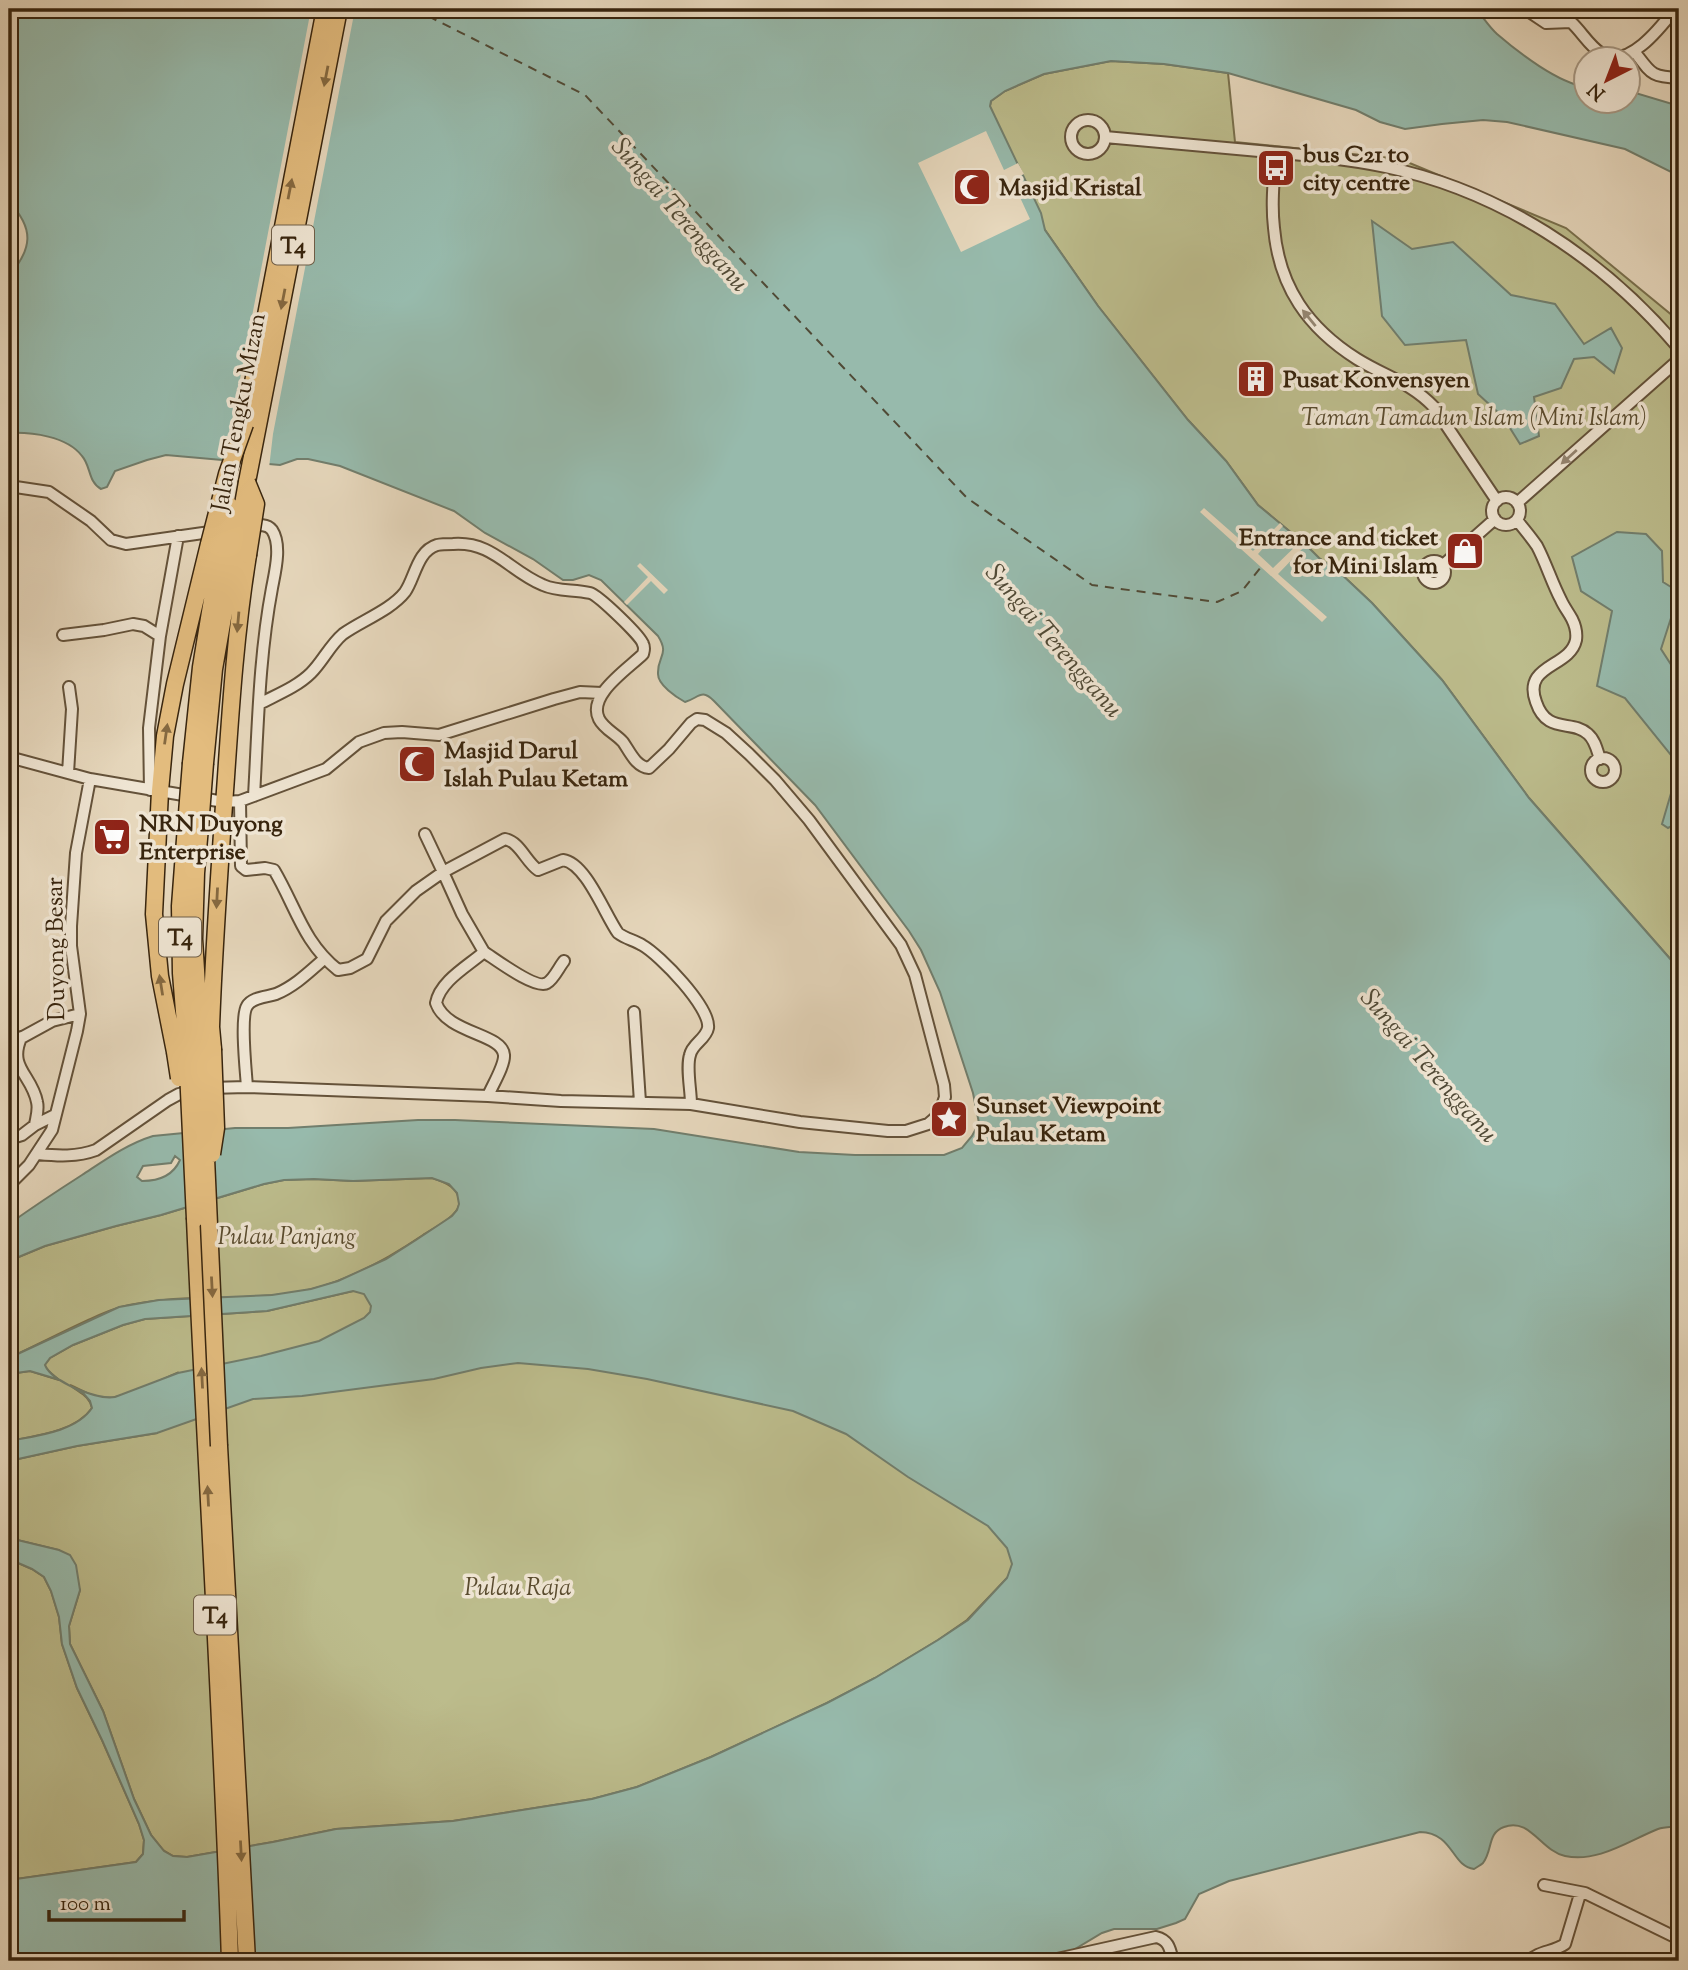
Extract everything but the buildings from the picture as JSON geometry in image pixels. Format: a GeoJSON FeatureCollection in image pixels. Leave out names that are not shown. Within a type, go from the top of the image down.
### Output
{"type":"FeatureCollection","features":[{"type":"Feature","properties":{"kind":"highway","name":"Jalan Tengku Mizan"},"geometry":{"type":"LineString","coordinates":[[194,1049],[181,973],[180,917],[193,826],[201,667],[229,548],[227,474],[245,424],[325,9]]}},
{"type":"Feature","properties":{"kind":"highway","name":"Jalan Tengku Mizan"},"geometry":{"type":"LineString","coordinates":[[229,548],[256,504],[247,482],[339,9]]}},
{"type":"Feature","properties":{"kind":"highway"},"geometry":{"type":"LineString","coordinates":[[229,548],[239,610],[232,802],[213,971],[211,1027],[194,1049],[160,976],[154,914],[155,790],[175,684],[229,548]]}},
{"type":"Feature","properties":{"kind":"highway","name":"T4"},"geometry":{"type":"LineString","coordinates":[[194,1049],[207,1191],[212,1446]]}},
{"type":"Feature","properties":{"kind":"highway","name":"T4"},"geometry":{"type":"LineString","coordinates":[[194,1049],[195,1219],[212,1446],[231,1783],[247,1961]]}},
{"type":"Feature","properties":{"kind":"highway","name":"T4"},"geometry":{"type":"LineString","coordinates":[[230,1961],[231,1783]]}},
{"type":"Feature","properties":{"kind":"street"},"geometry":{"type":"LineString","coordinates":[[1525,9],[1546,23],[1572,22],[1592,46]]}},
{"type":"Feature","properties":{"kind":"street"},"geometry":{"type":"LineString","coordinates":[[1640,46],[1675,9]]}},
{"type":"Feature","properties":{"kind":"street"},"geometry":{"type":"LineString","coordinates":[[1642,61],[1658,77],[1679,78]]}},
{"type":"Feature","properties":{"kind":"street"},"geometry":{"type":"LineString","coordinates":[[1105,137],[1346,160],[1422,176],[1465,191],[1546,232],[1580,254],[1653,317],[1678,344],[1671,354],[1677,365],[1517,503]]}},
{"type":"Feature","properties":{"kind":"street"},"geometry":{"type":"LineString","coordinates":[[1276,153],[1274,228],[1290,291],[1320,331],[1340,348],[1409,385],[1423,396],[1497,500]]}},
{"type":"Feature","properties":{"kind":"street"},"geometry":{"type":"LineString","coordinates":[[9,485],[49,492],[91,521],[111,540],[119,543],[265,525],[272,531],[276,558],[265,626],[254,796]]}},
{"type":"Feature","properties":{"kind":"street"},"geometry":{"type":"LineString","coordinates":[[1506,498],[1517,503],[1520,512],[1517,520],[1510,525],[1498,523],[1492,509],[1497,500],[1506,498]]}},
{"type":"Feature","properties":{"kind":"street"},"geometry":{"type":"LineString","coordinates":[[1442,566],[1495,519]]}},
{"type":"Feature","properties":{"kind":"street"},"geometry":{"type":"LineString","coordinates":[[1517,520],[1536,545],[1576,632],[1572,651],[1539,674],[1534,683],[1537,705],[1544,716],[1554,723],[1578,728],[1589,735],[1600,758]]}},
{"type":"Feature","properties":{"kind":"street"},"geometry":{"type":"LineString","coordinates":[[155,790],[149,728],[160,636],[178,536]]}},
{"type":"Feature","properties":{"kind":"street"},"geometry":{"type":"LineString","coordinates":[[38,1154],[61,1156],[96,1150],[168,1100],[199,1089],[247,1087],[691,1104],[800,1122],[905,1131],[918,1128],[935,1118],[941,1109],[945,1097],[944,1085],[919,990],[901,945],[809,820],[775,780],[713,724],[697,719],[654,765],[645,768],[618,736],[600,720],[597,705],[602,693],[643,654],[643,643],[595,595],[542,585],[493,552],[472,544],[437,545],[421,560],[412,582],[401,597],[343,634],[314,670],[300,682],[259,704]]}},
{"type":"Feature","properties":{"kind":"street"},"geometry":{"type":"LineString","coordinates":[[63,635],[133,624],[144,626],[160,636]]}},
{"type":"Feature","properties":{"kind":"street"},"geometry":{"type":"LineString","coordinates":[[68,773],[72,709],[69,687]]}},
{"type":"Feature","properties":{"kind":"street"},"geometry":{"type":"LineString","coordinates":[[9,757],[90,779],[232,802],[326,769],[349,748],[384,733],[439,736],[554,698],[580,692],[602,693]]}},
{"type":"Feature","properties":{"kind":"street","name":"Duyong Besar"},"geometry":{"type":"LineString","coordinates":[[9,1185],[38,1154],[52,1130],[80,1014],[71,926],[76,853],[90,779]]}},
{"type":"Feature","properties":{"kind":"street"},"geometry":{"type":"LineString","coordinates":[[232,802],[241,866],[246,870],[274,870],[288,892],[303,929],[324,959],[338,970],[350,968],[367,958],[386,921],[416,891],[443,872],[505,839],[515,843],[538,870],[563,860],[573,864],[587,881],[618,933],[643,945],[663,961],[707,1018],[707,1032],[689,1057],[691,1104]]}},
{"type":"Feature","properties":{"kind":"street"},"geometry":{"type":"LineString","coordinates":[[425,834],[462,914],[484,952],[527,979],[544,984],[548,983],[564,961]]}},
{"type":"Feature","properties":{"kind":"street"},"geometry":{"type":"LineString","coordinates":[[484,952],[441,989],[436,1003],[450,1021],[490,1038],[502,1048],[503,1060],[488,1096]]}},
{"type":"Feature","properties":{"kind":"street"},"geometry":{"type":"LineString","coordinates":[[247,1087],[245,1008],[250,1002],[294,985],[324,959]]}},
{"type":"Feature","properties":{"kind":"street"},"geometry":{"type":"LineString","coordinates":[[634,1012],[640,1102]]}},
{"type":"Feature","properties":{"kind":"street"},"geometry":{"type":"LineString","coordinates":[[35,1125],[37,1103],[16,1058],[16,1049],[21,1038],[52,1021],[80,1014]]}},
{"type":"Feature","properties":{"kind":"street"},"geometry":{"type":"LineString","coordinates":[[9,1036],[21,1038]]}},
{"type":"Feature","properties":{"kind":"street"},"geometry":{"type":"LineString","coordinates":[[9,1139],[22,1135],[55,1115]]}},
{"type":"Feature","properties":{"kind":"street"},"geometry":{"type":"LineString","coordinates":[[1544,1885],[1590,1897],[1679,1939]]}},
{"type":"Feature","properties":{"kind":"street"},"geometry":{"type":"LineString","coordinates":[[1529,1961],[1536,1955],[1565,1944],[1590,1897]]}},
{"type":"Feature","properties":{"kind":"street"},"geometry":{"type":"LineString","coordinates":[[1048,1961],[1156,1937],[1168,1944],[1173,1961]]}},
{"type":"Feature","properties":{"kind":"green space","name":"Taman Tamadun Islam (Mini Islam)"},"geometry":{"type":"Polygon","coordinates":[[[1111,61],[1164,64],[1228,73],[1235,142],[1400,159],[1566,228],[1679,321],[1679,969],[1529,798],[1442,680],[1372,603],[1338,571],[1258,505],[1226,461],[1188,420],[1098,306],[1045,230],[956,267],[991,101],[1005,91],[1044,74],[1111,61]]]}},
{"type":"Feature","properties":{"kind":"green space","name":"Pulau Panjang"},"geometry":{"type":"Polygon","coordinates":[[[432,1178],[455,1190],[459,1205],[454,1214],[397,1252],[356,1274],[327,1285],[289,1293],[144,1302],[121,1307],[9,1358],[9,1261],[45,1246],[284,1180],[432,1178]]]}},
{"type":"Feature","properties":{"kind":"green space","name":"Pulau Raja"},"geometry":{"type":"Polygon","coordinates":[[[438,1232],[1113,1471],[967,1620],[875,1678],[711,1757],[637,1787],[592,1799],[453,1821],[336,1829],[187,1857],[173,1856],[163,1850],[151,1835],[134,1799],[103,1711],[70,1644],[69,1626],[80,1590],[59,1550],[9,1538],[9,1461],[157,1433],[177,1373],[132,1392],[108,1398],[93,1396],[70,1385],[91,1404],[92,1408],[85,1416],[54,1432],[9,1441],[9,1374],[30,1371],[59,1380],[45,1368],[44,1365],[50,1358],[73,1345],[145,1319],[267,1311],[353,1291],[438,1232]]]}},
{"type":"Feature","properties":{"kind":"green space"},"geometry":{"type":"Polygon","coordinates":[[[9,1559],[44,1577],[51,1591],[59,1617],[62,1644],[77,1688],[139,1824],[144,1840],[143,1854],[136,1862],[9,1880],[9,1559]]]}},
{"type":"Feature","properties":{"kind":"water","name":"Sungai Terengganu"},"geometry":{"type":"Polygon","coordinates":[[[9,9],[1476,9],[1506,42],[1551,73],[1572,83],[1572,116],[1642,116],[1642,95],[1679,106],[1679,176],[1625,149],[1507,122],[1483,120],[1405,129],[1380,122],[1356,110],[1228,73],[1164,64],[1111,61],[1044,74],[1005,91],[991,101],[990,106],[1041,213],[1045,230],[1098,306],[1188,420],[1226,461],[1258,505],[1338,571],[1372,603],[1442,680],[1529,798],[1679,969],[1679,1826],[1658,1829],[1601,1854],[1577,1857],[1557,1853],[1528,1830],[1513,1825],[1495,1833],[1486,1858],[1474,1869],[1466,1867],[1440,1838],[1420,1832],[1229,1881],[1199,1894],[1185,1919],[1176,1923],[1157,1929],[1114,1929],[1070,1952],[1040,1961],[9,1961],[9,1880],[136,1862],[143,1854],[144,1840],[77,1688],[62,1644],[59,1617],[51,1591],[44,1577],[9,1559],[9,1538],[59,1550],[70,1555],[76,1565],[80,1590],[69,1626],[70,1644],[103,1711],[134,1799],[151,1835],[164,1851],[173,1856],[187,1857],[336,1829],[453,1821],[592,1799],[637,1787],[711,1757],[875,1678],[968,1620],[1007,1578],[1012,1564],[1007,1548],[988,1526],[908,1477],[846,1434],[793,1411],[588,1369],[518,1363],[434,1379],[302,1396],[253,1399],[157,1433],[9,1461],[9,1441],[66,1428],[76,1423],[92,1408],[84,1394],[68,1384],[97,1396],[115,1397],[178,1373],[319,1341],[364,1318],[370,1312],[371,1306],[364,1294],[353,1291],[267,1311],[145,1319],[73,1345],[50,1358],[45,1365],[62,1381],[30,1371],[9,1374],[9,1358],[119,1307],[159,1300],[272,1295],[311,1289],[338,1281],[386,1259],[416,1240],[452,1216],[459,1204],[457,1193],[449,1184],[432,1178],[284,1180],[45,1246],[9,1261],[9,1224],[116,1153],[153,1136],[235,1128],[455,1120],[654,1129],[799,1152],[944,1155],[962,1148],[979,1123],[973,1093],[940,992],[909,931],[815,805],[710,697],[700,695],[685,702],[664,686],[658,674],[663,647],[658,636],[601,580],[589,575],[563,580],[454,511],[340,466],[308,459],[297,459],[280,465],[166,455],[115,471],[107,487],[101,489],[94,482],[82,456],[67,444],[28,433],[9,433],[9,276],[22,257],[27,239],[23,221],[9,202],[9,9]],[[175,1156],[171,1163],[143,1166],[137,1177],[142,1181],[154,1180],[173,1170],[180,1160],[175,1156]]]}},
{"type":"Feature","properties":{"kind":"water"},"geometry":{"type":"Polygon","coordinates":[[[1372,221],[1412,249],[1453,242],[1511,295],[1555,304],[1584,344],[1611,328],[1622,348],[1614,373],[1594,357],[1574,359],[1561,388],[1534,397],[1539,436],[1520,444],[1503,417],[1478,394],[1466,340],[1405,345],[1382,316],[1372,221]]]}},
{"type":"Feature","properties":{"kind":"water"},"geometry":{"type":"Polygon","coordinates":[[[1617,532],[1646,534],[1662,551],[1663,582],[1679,592],[1679,621],[1671,618],[1661,649],[1679,677],[1679,701],[1676,702],[1679,713],[1679,765],[1625,698],[1597,686],[1612,611],[1581,591],[1572,557],[1617,532]]]}},
{"type":"Feature","properties":{"kind":"water"},"geometry":{"type":"Polygon","coordinates":[[[1679,766],[1679,822],[1668,828],[1662,824],[1679,766]]]}},
{"type":"Feature","properties":{"kind":"pier"},"geometry":{"type":"Polygon","coordinates":[[[311,9],[355,9],[273,434],[269,468],[222,463],[230,431],[311,9]]]}},
{"type":"Feature","properties":{"kind":"pier","name":"Masjid Kristal"},"geometry":{"type":"Polygon","coordinates":[[[986,131],[1004,170],[1018,163],[1024,174],[1012,180],[1030,219],[961,252],[918,163],[986,131]]]}},
{"type":"Feature","properties":{"kind":"pier"},"geometry":{"type":"Polygon","coordinates":[[[1204,508],[1253,551],[1280,523],[1283,526],[1258,554],[1273,568],[1301,541],[1306,545],[1278,574],[1327,617],[1322,622],[1200,512],[1204,508]]]}},
{"type":"Feature","properties":{"kind":"pier"},"geometry":{"type":"Polygon","coordinates":[[[640,563],[668,590],[664,594],[651,581],[627,605],[624,602],[648,577],[637,566],[640,563]]]}},
{"type":"Feature","properties":{"kind":"ferry route"},"geometry":{"type":"LineString","coordinates":[[414,9],[585,95],[967,498],[1092,585],[1217,602],[1242,591],[1261,567]]}},
{"type":"Feature","properties":{"kind":"place","name":"bus C21 to city centre"},"geometry":{"type":"Point","coordinates":[1276,168]}},
{"type":"Feature","properties":{"kind":"place","name":"Masjid Kristal"},"geometry":{"type":"Point","coordinates":[972,187]}},
{"type":"Feature","properties":{"kind":"place","name":"Pusat Konvensyen"},"geometry":{"type":"Point","coordinates":[1256,379]}},
{"type":"Feature","properties":{"kind":"place","name":"Entrance and ticket for Mini Islam"},"geometry":{"type":"Point","coordinates":[1465,551]}},
{"type":"Feature","properties":{"kind":"place","name":"Masjid Darul Islah Pulau Ketam"},"geometry":{"type":"Point","coordinates":[417,764]}},
{"type":"Feature","properties":{"kind":"place","name":"NRN Duyong Enterprise"},"geometry":{"type":"Point","coordinates":[112,837]}},
{"type":"Feature","properties":{"kind":"place","name":"Sunset Viewpoint Pulau Ketam"},"geometry":{"type":"Point","coordinates":[949,1119]}}]}
